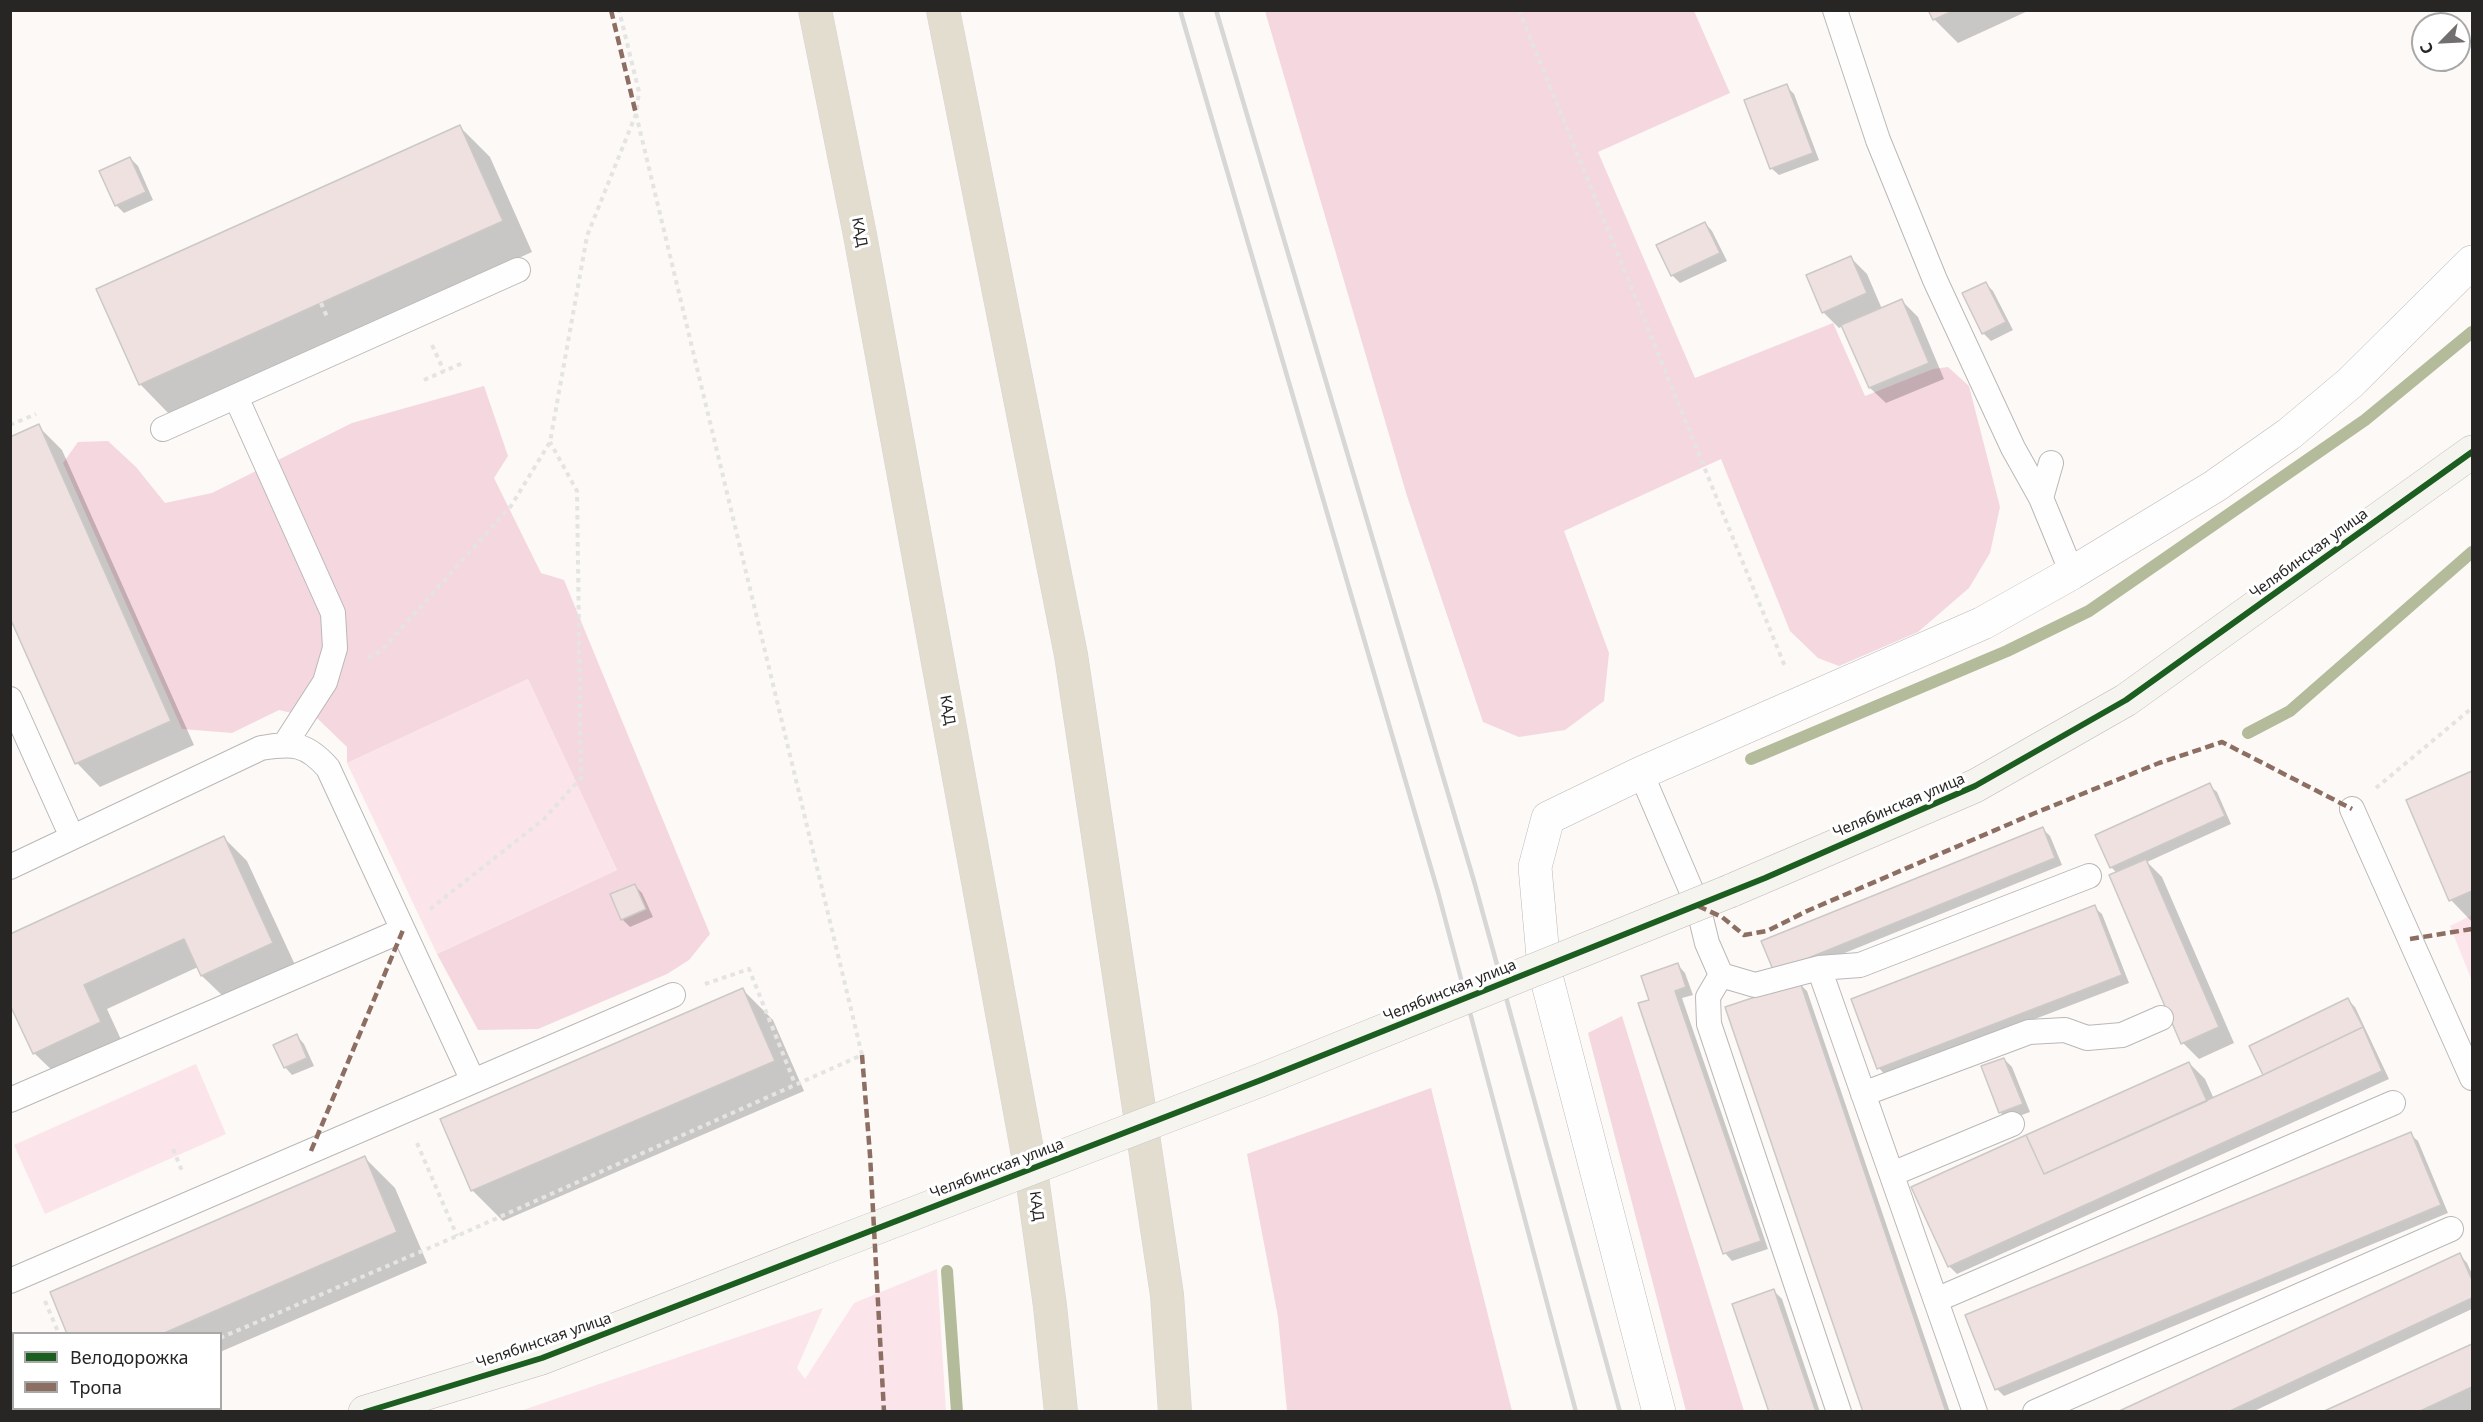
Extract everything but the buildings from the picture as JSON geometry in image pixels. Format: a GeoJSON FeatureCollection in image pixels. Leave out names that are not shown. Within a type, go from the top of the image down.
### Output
{"type":"FeatureCollection","features":[{"type":"Feature","properties":{"kind":"highway","name":"КАД"},"geometry":{"type":"LineString","coordinates":[[815,10],[860,235],[1032,1177],[1050,1306],[1061,1412]]}},
{"type":"Feature","properties":{"kind":"highway"},"geometry":{"type":"LineString","coordinates":[[943,10],[1071,655],[1167,1295],[1175,1412]]}},
{"type":"Feature","properties":{"kind":"street"},"geometry":{"type":"LineString","coordinates":[[1659,1412],[1544,968],[1535,867],[1548,818],[1641,773],[1983,623],[2072,573],[2215,486],[2289,434],[2350,383],[2472,262]]}},
{"type":"Feature","properties":{"kind":"street","name":"Челябинская улица"},"geometry":{"type":"LineString","coordinates":[[365,1412],[542,1358],[1261,1080],[1730,891],[1975,786],[2126,700],[2472,452]]}},
{"type":"Feature","properties":{"kind":"lane"},"geometry":{"type":"LineString","coordinates":[[1835,10],[1878,140],[1935,280],[2013,448],[2041,498],[2072,573]]}},
{"type":"Feature","properties":{"kind":"lane"},"geometry":{"type":"LineString","coordinates":[[163,429],[518,270]]}},
{"type":"Feature","properties":{"kind":"lane"},"geometry":{"type":"LineString","coordinates":[[236,397],[333,613],[334,648],[325,682],[285,744]]}},
{"type":"Feature","properties":{"kind":"lane"},"geometry":{"type":"LineString","coordinates":[[2041,498],[2051,463]]}},
{"type":"Feature","properties":{"kind":"lane"},"geometry":{"type":"LineString","coordinates":[[10,699],[72,837]]}},
{"type":"Feature","properties":{"kind":"lane"},"geometry":{"type":"LineString","coordinates":[[10,867],[261,748],[285,744],[313,752],[328,768],[473,1081]]}},
{"type":"Feature","properties":{"kind":"lane"},"geometry":{"type":"LineString","coordinates":[[1641,773],[1698,906],[1707,943],[1721,975],[1755,985],[1819,968],[1860,964],[2089,876]]}},
{"type":"Feature","properties":{"kind":"lane"},"geometry":{"type":"LineString","coordinates":[[2352,809],[2472,1078]]}},
{"type":"Feature","properties":{"kind":"lane"},"geometry":{"type":"LineString","coordinates":[[1544,968],[1698,906]]}},
{"type":"Feature","properties":{"kind":"lane"},"geometry":{"type":"LineString","coordinates":[[10,1100],[403,930]]}},
{"type":"Feature","properties":{"kind":"lane"},"geometry":{"type":"LineString","coordinates":[[1819,968],[1975,1412]]}},
{"type":"Feature","properties":{"kind":"lane"},"geometry":{"type":"LineString","coordinates":[[1721,975],[1708,997],[1709,1024],[1839,1412]]}},
{"type":"Feature","properties":{"kind":"lane"},"geometry":{"type":"LineString","coordinates":[[10,1281],[673,995]]}},
{"type":"Feature","properties":{"kind":"lane"},"geometry":{"type":"LineString","coordinates":[[1863,1094],[2030,1032],[2066,1030],[2087,1038],[2122,1035],[2161,1018]]}},
{"type":"Feature","properties":{"kind":"lane"},"geometry":{"type":"LineString","coordinates":[[1935,1300],[2393,1103]]}},
{"type":"Feature","properties":{"kind":"lane"},"geometry":{"type":"LineString","coordinates":[[1892,1174],[2012,1124]]}},
{"type":"Feature","properties":{"kind":"lane"},"geometry":{"type":"LineString","coordinates":[[2035,1412],[2451,1229]]}},
{"type":"Feature","properties":{"kind":"path"},"geometry":{"type":"LineString","coordinates":[[325,682],[382,650],[511,506],[550,442],[587,236],[636,114],[639,92],[619,10]]}},
{"type":"Feature","properties":{"kind":"path"},"geometry":{"type":"LineString","coordinates":[[1519,10],[1799,703]]}},
{"type":"Feature","properties":{"kind":"path"},"geometry":{"type":"LineString","coordinates":[[222,1337],[457,1236],[862,1055],[636,114]]}},
{"type":"Feature","properties":{"kind":"path"},"geometry":{"type":"LineString","coordinates":[[432,344],[444,371]]}},
{"type":"Feature","properties":{"kind":"path"},"geometry":{"type":"LineString","coordinates":[[424,380],[465,362]]}},
{"type":"Feature","properties":{"kind":"path"},"geometry":{"type":"LineString","coordinates":[[10,425],[36,414]]}},
{"type":"Feature","properties":{"kind":"path"},"geometry":{"type":"LineString","coordinates":[[403,930],[544,819],[581,778],[577,491],[550,442]]}},
{"type":"Feature","properties":{"kind":"path"},"geometry":{"type":"LineString","coordinates":[[2352,809],[2472,708]]}},
{"type":"Feature","properties":{"kind":"path"},"geometry":{"type":"LineString","coordinates":[[673,995],[749,969],[795,1084]]}},
{"type":"Feature","properties":{"kind":"path"},"geometry":{"type":"LineString","coordinates":[[403,1112],[457,1236]]}},
{"type":"Feature","properties":{"kind":"shaded area"},"geometry":{"type":"Polygon","coordinates":[[[1265,11],[1694,11],[1730,93],[1598,152],[1695,378],[1833,323],[1865,396],[1933,369],[1948,367],[1969,386],[2000,507],[1990,553],[1969,588],[1918,632],[1839,666],[1818,658],[1790,631],[1721,459],[1564,531],[1609,653],[1604,701],[1565,730],[1519,737],[1483,722],[1407,496],[1265,11]]]}},
{"type":"Feature","properties":{"kind":"shaded area"},"geometry":{"type":"Polygon","coordinates":[[[484,386],[508,456],[494,478],[541,573],[564,580],[710,934],[689,960],[667,974],[538,1029],[478,1030],[437,954],[617,870],[528,679],[347,763],[347,747],[318,719],[279,710],[232,733],[182,729],[63,463],[78,442],[108,441],[136,467],[165,503],[212,493],[352,423],[484,386]]]}},
{"type":"Feature","properties":{"kind":"shaded area"},"geometry":{"type":"Polygon","coordinates":[[[528,679],[617,870],[437,954],[347,763],[528,679]]]}},
{"type":"Feature","properties":{"kind":"shaded area"},"geometry":{"type":"Polygon","coordinates":[[[2472,915],[2472,981],[2450,926],[2472,915]]]}},
{"type":"Feature","properties":{"kind":"shaded area"},"geometry":{"type":"Polygon","coordinates":[[[1622,1016],[1744,1411],[1686,1411],[1588,1033],[1622,1016]]]}},
{"type":"Feature","properties":{"kind":"shaded area"},"geometry":{"type":"Polygon","coordinates":[[[196,1064],[226,1134],[45,1214],[14,1145],[196,1064]]]}},
{"type":"Feature","properties":{"kind":"shaded area"},"geometry":{"type":"Polygon","coordinates":[[[1431,1088],[1512,1411],[1287,1411],[1278,1317],[1247,1154],[1431,1088]]]}},
{"type":"Feature","properties":{"kind":"shaded area"},"geometry":{"type":"Polygon","coordinates":[[[937,1269],[946,1411],[520,1411],[823,1308],[797,1368],[805,1379],[854,1303],[937,1269]]]}},
{"type":"Feature","properties":{"kind":"waterway"},"geometry":{"type":"LineString","coordinates":[[1751,759],[2007,651],[2089,611],[2365,420],[2472,332]]}},
{"type":"Feature","properties":{"kind":"waterway"},"geometry":{"type":"LineString","coordinates":[[2248,733],[2290,711],[2472,552]]}},
{"type":"Feature","properties":{"kind":"waterway"},"geometry":{"type":"LineString","coordinates":[[947,1271],[957,1412]]}},
{"type":"Feature","properties":{"kind":"railway"},"geometry":{"type":"LineString","coordinates":[[1180,10],[1438,892],[1576,1412]]}},
{"type":"Feature","properties":{"kind":"railway"},"geometry":{"type":"LineString","coordinates":[[1216,10],[1474,881],[1620,1412]]}},
{"type":"Feature","properties":{"kind":"marked path"},"geometry":{"type":"LineString","coordinates":[[611,10],[636,114]]}},
{"type":"Feature","properties":{"kind":"marked path"},"geometry":{"type":"LineString","coordinates":[[1698,906],[1722,917],[1744,935],[1767,931],[1807,911],[2035,813],[2159,763],[2222,742],[2352,809]]}},
{"type":"Feature","properties":{"kind":"marked path"},"geometry":{"type":"LineString","coordinates":[[2410,939],[2472,929]]}},
{"type":"Feature","properties":{"kind":"marked path"},"geometry":{"type":"LineString","coordinates":[[311,1151],[403,930]]}},
{"type":"Feature","properties":{"kind":"marked path"},"geometry":{"type":"LineString","coordinates":[[862,1055],[870,1155],[884,1412]]}},
{"type":"Feature","properties":{"kind":"cycle path"},"geometry":{"type":"LineString","coordinates":[[365,1412],[542,1358],[1261,1080],[1765,878],[1975,786],[2126,700],[2472,452]]}}]}
